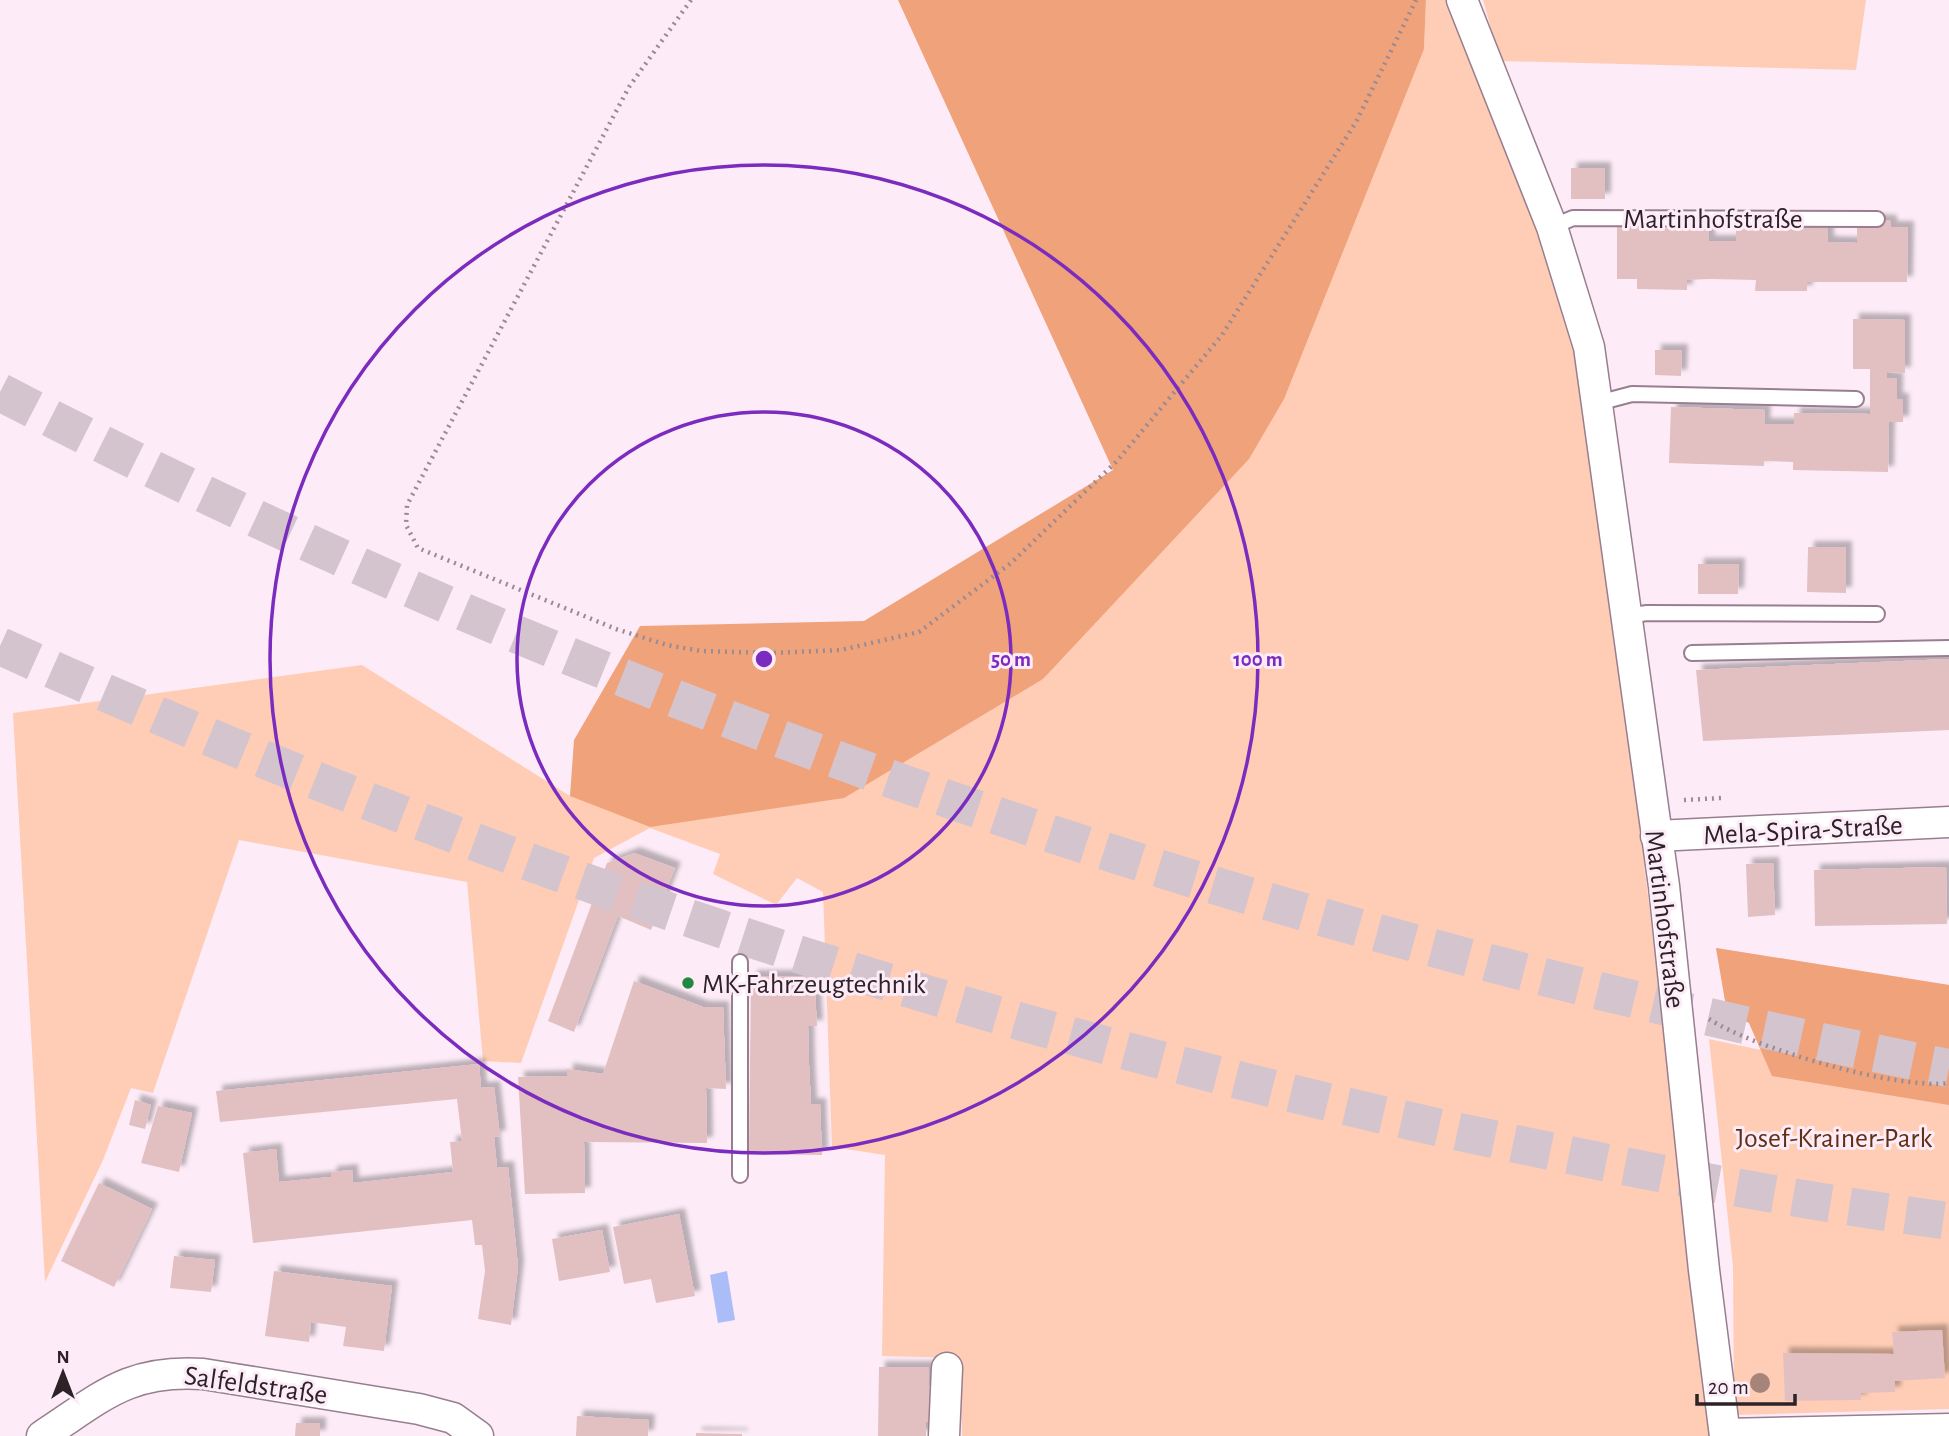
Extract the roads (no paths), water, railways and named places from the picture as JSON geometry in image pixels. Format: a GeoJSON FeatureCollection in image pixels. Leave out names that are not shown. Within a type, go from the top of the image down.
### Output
{"type":"FeatureCollection","features":[{"type":"Feature","properties":{"kind":"street","name":"Martinhofstraße"},"geometry":{"type":"LineString","coordinates":[[1462,0],[1552,227],[1589,347],[1656,836],[1725,1435]]}},
{"type":"Feature","properties":{"kind":"street","name":"Mela-Spira-Straße"},"geometry":{"type":"LineString","coordinates":[[1656,836],[1949,822]]}},
{"type":"Feature","properties":{"kind":"street"},"geometry":{"type":"LineString","coordinates":[[944,1436],[947,1368]]}},
{"type":"Feature","properties":{"kind":"street","name":"Salfeldstraße"},"geometry":{"type":"LineString","coordinates":[[42,1436],[116,1388],[141,1377],[172,1372],[203,1374],[419,1409],[453,1419],[478,1436]]}},
{"type":"Feature","properties":{"kind":"street"},"geometry":{"type":"LineString","coordinates":[[1725,1435],[1949,1429]]}},
{"type":"Feature","properties":{"kind":"lane","name":"Martinhofstraße"},"geometry":{"type":"LineString","coordinates":[[1552,227],[1573,218],[1877,219]]}},
{"type":"Feature","properties":{"kind":"lane"},"geometry":{"type":"LineString","coordinates":[[1598,404],[1632,394],[1856,398]]}},
{"type":"Feature","properties":{"kind":"lane"},"geometry":{"type":"LineString","coordinates":[[1627,616],[1647,613],[1877,614]]}},
{"type":"Feature","properties":{"kind":"lane"},"geometry":{"type":"LineString","coordinates":[[1692,653],[1949,648]]}},
{"type":"Feature","properties":{"kind":"lane"},"geometry":{"type":"LineString","coordinates":[[740,962],[740,1175]]}},
{"type":"Feature","properties":{"kind":"water"},"geometry":{"type":"Polygon","coordinates":[[[727,1271],[735,1320],[718,1323],[710,1275],[727,1271]]]}},
{"type":"Feature","properties":{"kind":"tunnel"},"geometry":{"type":"LineString","coordinates":[[0,392],[232,507],[468,614],[707,711],[950,800],[1196,880],[1445,951],[1696,1014],[1949,1068]]}},
{"type":"Feature","properties":{"kind":"tunnel"},"geometry":{"type":"LineString","coordinates":[[0,646],[354,796],[534,864],[715,927],[897,985],[1081,1039],[1267,1087],[1455,1131],[1701,1181],[1949,1221]]}},
{"type":"Feature","properties":{"kind":"place","name":"MK-Fahrzeugtechnik"},"geometry":{"type":"Point","coordinates":[688,983]}},
{"type":"Feature","properties":{"kind":"park label","name":"Josef-Krainer-Park"},"geometry":{"type":"Point","coordinates":[1834,1137]}}]}
